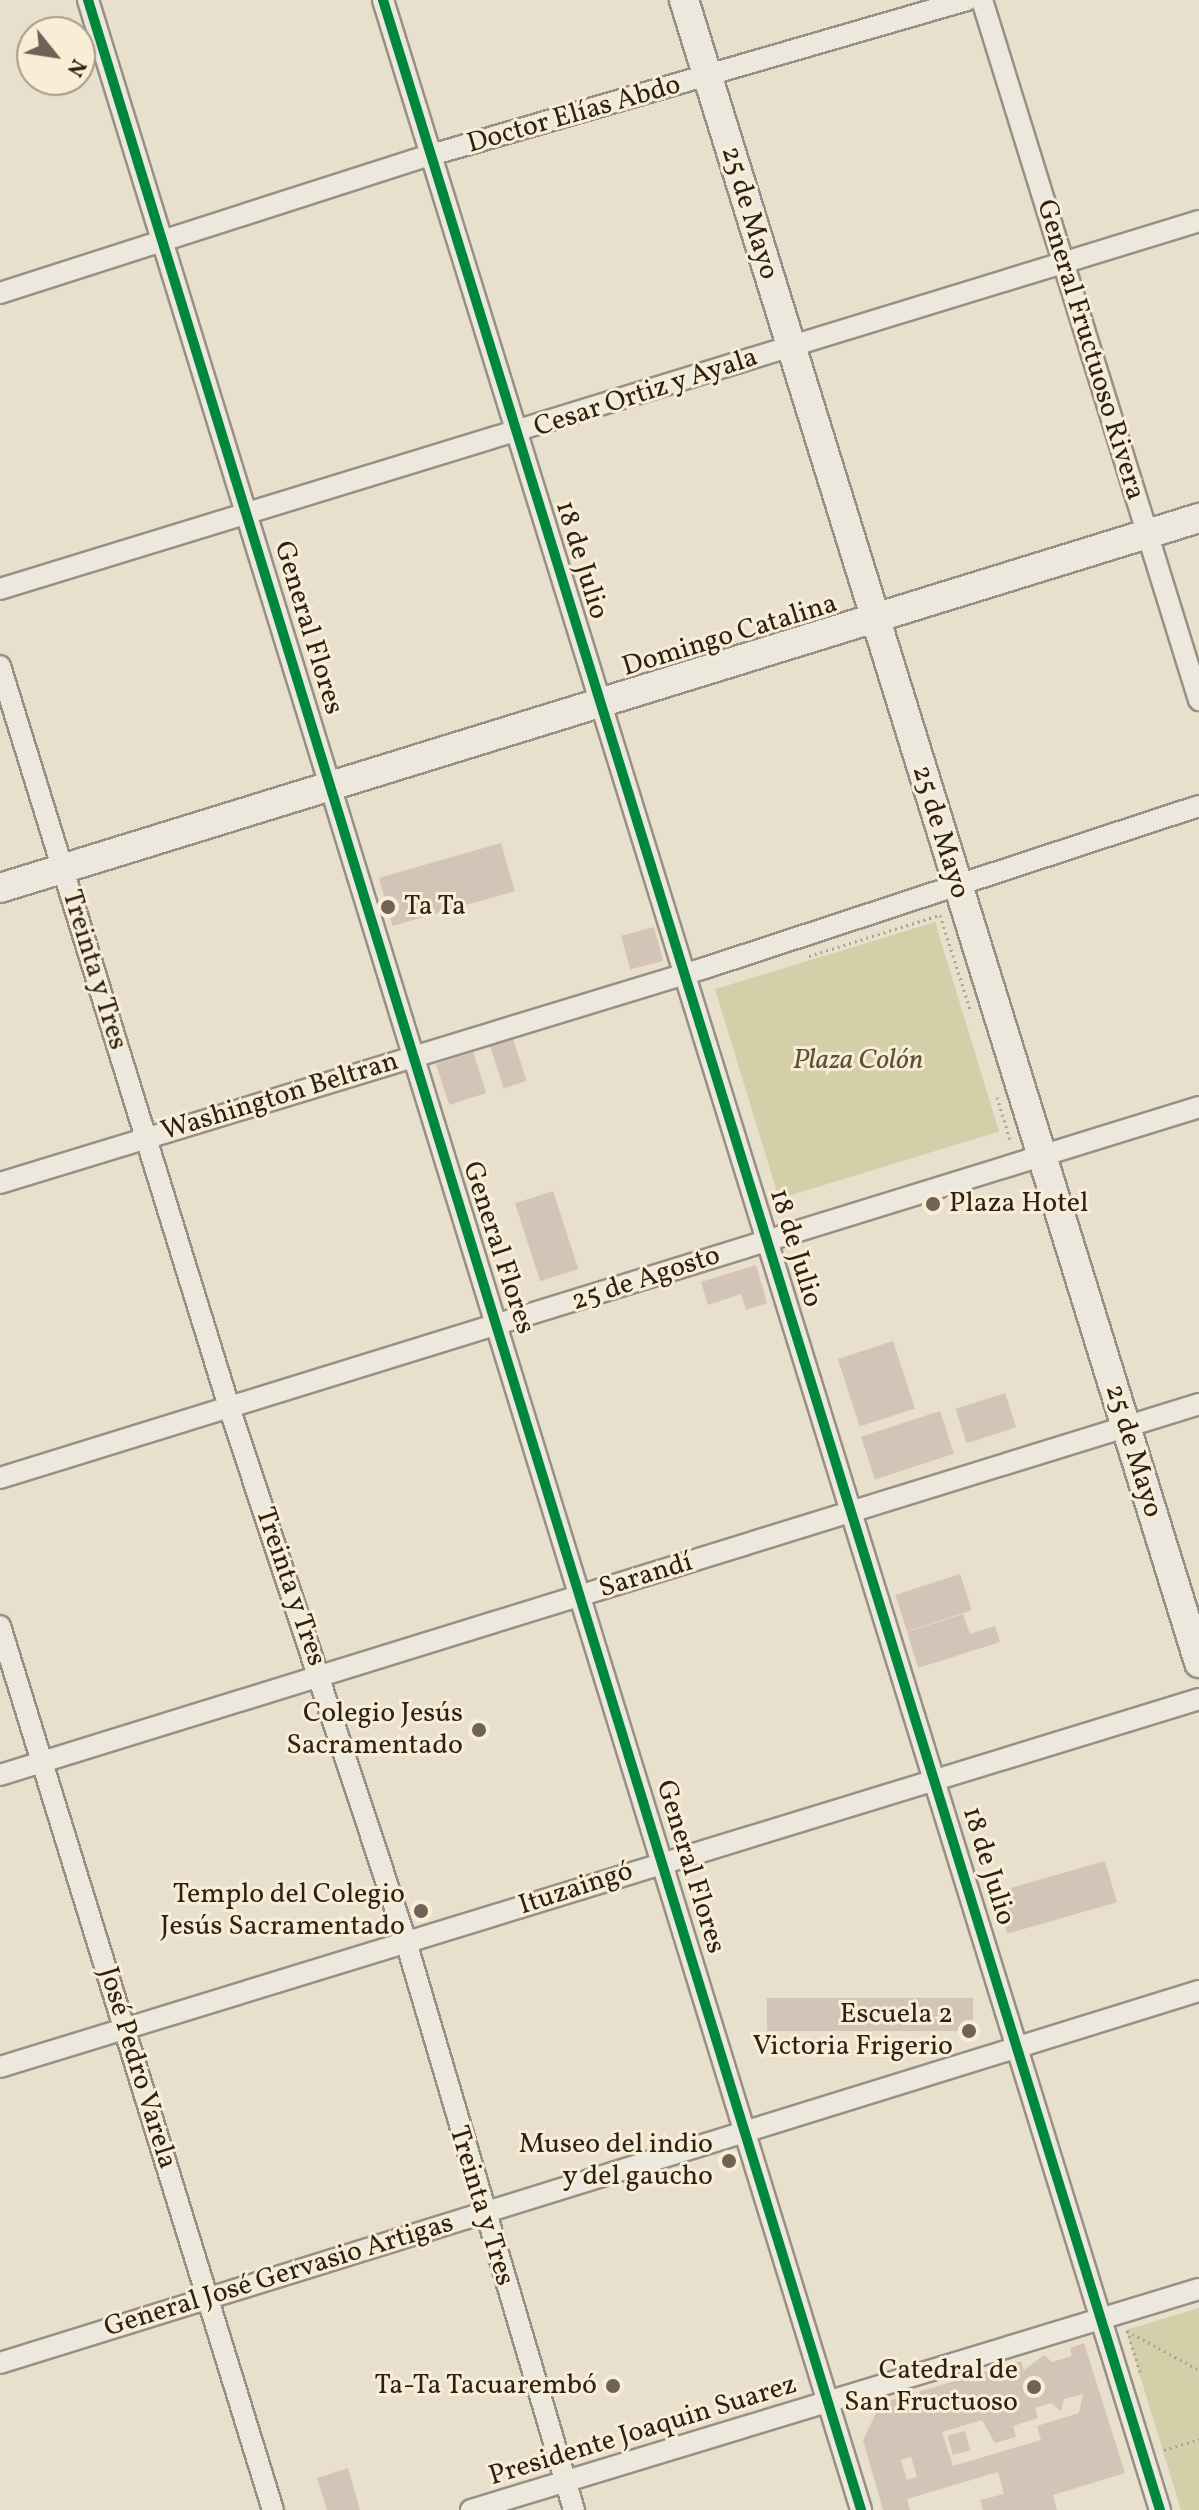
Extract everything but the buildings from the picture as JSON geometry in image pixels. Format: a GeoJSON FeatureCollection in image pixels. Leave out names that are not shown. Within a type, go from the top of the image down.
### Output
{"type":"FeatureCollection","features":[{"type":"Feature","properties":{"kind":"street","name":"General Flores"},"geometry":{"type":"LineString","coordinates":[[88,0],[331,783],[412,1058],[664,1860],[861,2510]]}},
{"type":"Feature","properties":{"kind":"street","name":"18 de Julio"},"geometry":{"type":"LineString","coordinates":[[383,0],[851,1512],[1020,2047],[1160,2510]]}},
{"type":"Feature","properties":{"kind":"street","name":"25 de Mayo"},"geometry":{"type":"LineString","coordinates":[[684,0],[1199,1663]]}},
{"type":"Feature","properties":{"kind":"street","name":"Doctor Elías Abdo"},"geometry":{"type":"LineString","coordinates":[[0,293],[164,244],[431,155],[967,0]]}},
{"type":"Feature","properties":{"kind":"street","name":"General Fructuoso Rivera"},"geometry":{"type":"LineString","coordinates":[[982,0],[1199,700]]}},
{"type":"Feature","properties":{"kind":"street","name":"Cesar Ortiz y Ayala"},"geometry":{"type":"LineString","coordinates":[[0,589],[246,512],[517,434],[1199,221]]}},
{"type":"Feature","properties":{"kind":"street","name":"Domingo Catalina"},"geometry":{"type":"LineString","coordinates":[[0,888],[331,783],[1199,518]]}},
{"type":"Feature","properties":{"kind":"street","name":"Treinta y Tres"},"geometry":{"type":"LineString","coordinates":[[0,666],[230,1410],[319,1674],[574,2510]]}},
{"type":"Feature","properties":{"kind":"street","name":"Washington Beltran"},"geometry":{"type":"LineString","coordinates":[[0,1183],[957,888],[1199,806]]}},
{"type":"Feature","properties":{"kind":"street","name":"25 de Agosto"},"geometry":{"type":"LineString","coordinates":[[0,1478],[230,1410],[1199,1107]]}},
{"type":"Feature","properties":{"kind":"street","name":"Sarandí"},"geometry":{"type":"LineString","coordinates":[[0,1775],[1199,1404]]}},
{"type":"Feature","properties":{"kind":"street","name":"José Pedro Varela"},"geometry":{"type":"LineString","coordinates":[[0,1626],[273,2510]]}},
{"type":"Feature","properties":{"kind":"street","name":"Ituzaingó"},"geometry":{"type":"LineString","coordinates":[[0,2067],[403,1944],[664,1860],[1199,1699]]}},
{"type":"Feature","properties":{"kind":"street","name":"General José Gervasio Artigas"},"geometry":{"type":"LineString","coordinates":[[0,2363],[1199,1991]]}},
{"type":"Feature","properties":{"kind":"street","name":"Presidente Joaquin Suarez"},"geometry":{"type":"LineString","coordinates":[[471,2510],[829,2397],[1199,2289]]}},
{"type":"Feature","properties":{"kind":"path"},"geometry":{"type":"LineString","coordinates":[[940,915],[972,1016]]}},
{"type":"Feature","properties":{"kind":"path"},"geometry":{"type":"LineString","coordinates":[[994,1087],[1011,1144]]}},
{"type":"Feature","properties":{"kind":"path"},"geometry":{"type":"LineString","coordinates":[[1127,2331],[1199,2370]]}},
{"type":"Feature","properties":{"kind":"path"},"geometry":{"type":"LineString","coordinates":[[1164,2450],[1199,2439]]}},
{"type":"Feature","properties":{"kind":"green space","name":"Plaza Colón"},"geometry":{"type":"Polygon","coordinates":[[[935,922],[999,1131],[779,1199],[715,989],[935,922]]]}},
{"type":"Feature","properties":{"kind":"green space"},"geometry":{"type":"Polygon","coordinates":[[[1199,2308],[1199,2510],[1181,2510],[1126,2330],[1199,2308]]]}},
{"type":"Feature","properties":{"kind":"cycle path"},"geometry":{"type":"LineString","coordinates":[[88,0],[861,2510]]}},
{"type":"Feature","properties":{"kind":"cycle path"},"geometry":{"type":"LineString","coordinates":[[383,0],[1160,2510]]}},
{"type":"Feature","properties":{"kind":"place","name":"Ta Ta"},"geometry":{"type":"Point","coordinates":[388,907]}},
{"type":"Feature","properties":{"kind":"place","name":"Plaza Hotel"},"geometry":{"type":"Point","coordinates":[933,1204]}},
{"type":"Feature","properties":{"kind":"place","name":"Colegio Jesús Sacramentado"},"geometry":{"type":"Point","coordinates":[479,1730]}},
{"type":"Feature","properties":{"kind":"place","name":"Templo del Colegio Jesús Sacramentado"},"geometry":{"type":"Point","coordinates":[421,1911]}},
{"type":"Feature","properties":{"kind":"place","name":"Escuela 2 Victoria Frigerio"},"geometry":{"type":"Point","coordinates":[969,2031]}},
{"type":"Feature","properties":{"kind":"place","name":"Museo del indio y del gaucho"},"geometry":{"type":"Point","coordinates":[729,2161]}},
{"type":"Feature","properties":{"kind":"place","name":"Ta-Ta Tacuarembó"},"geometry":{"type":"Point","coordinates":[613,2386]}},
{"type":"Feature","properties":{"kind":"place","name":"Catedral de San Fructuoso"},"geometry":{"type":"Point","coordinates":[1034,2387]}}]}
